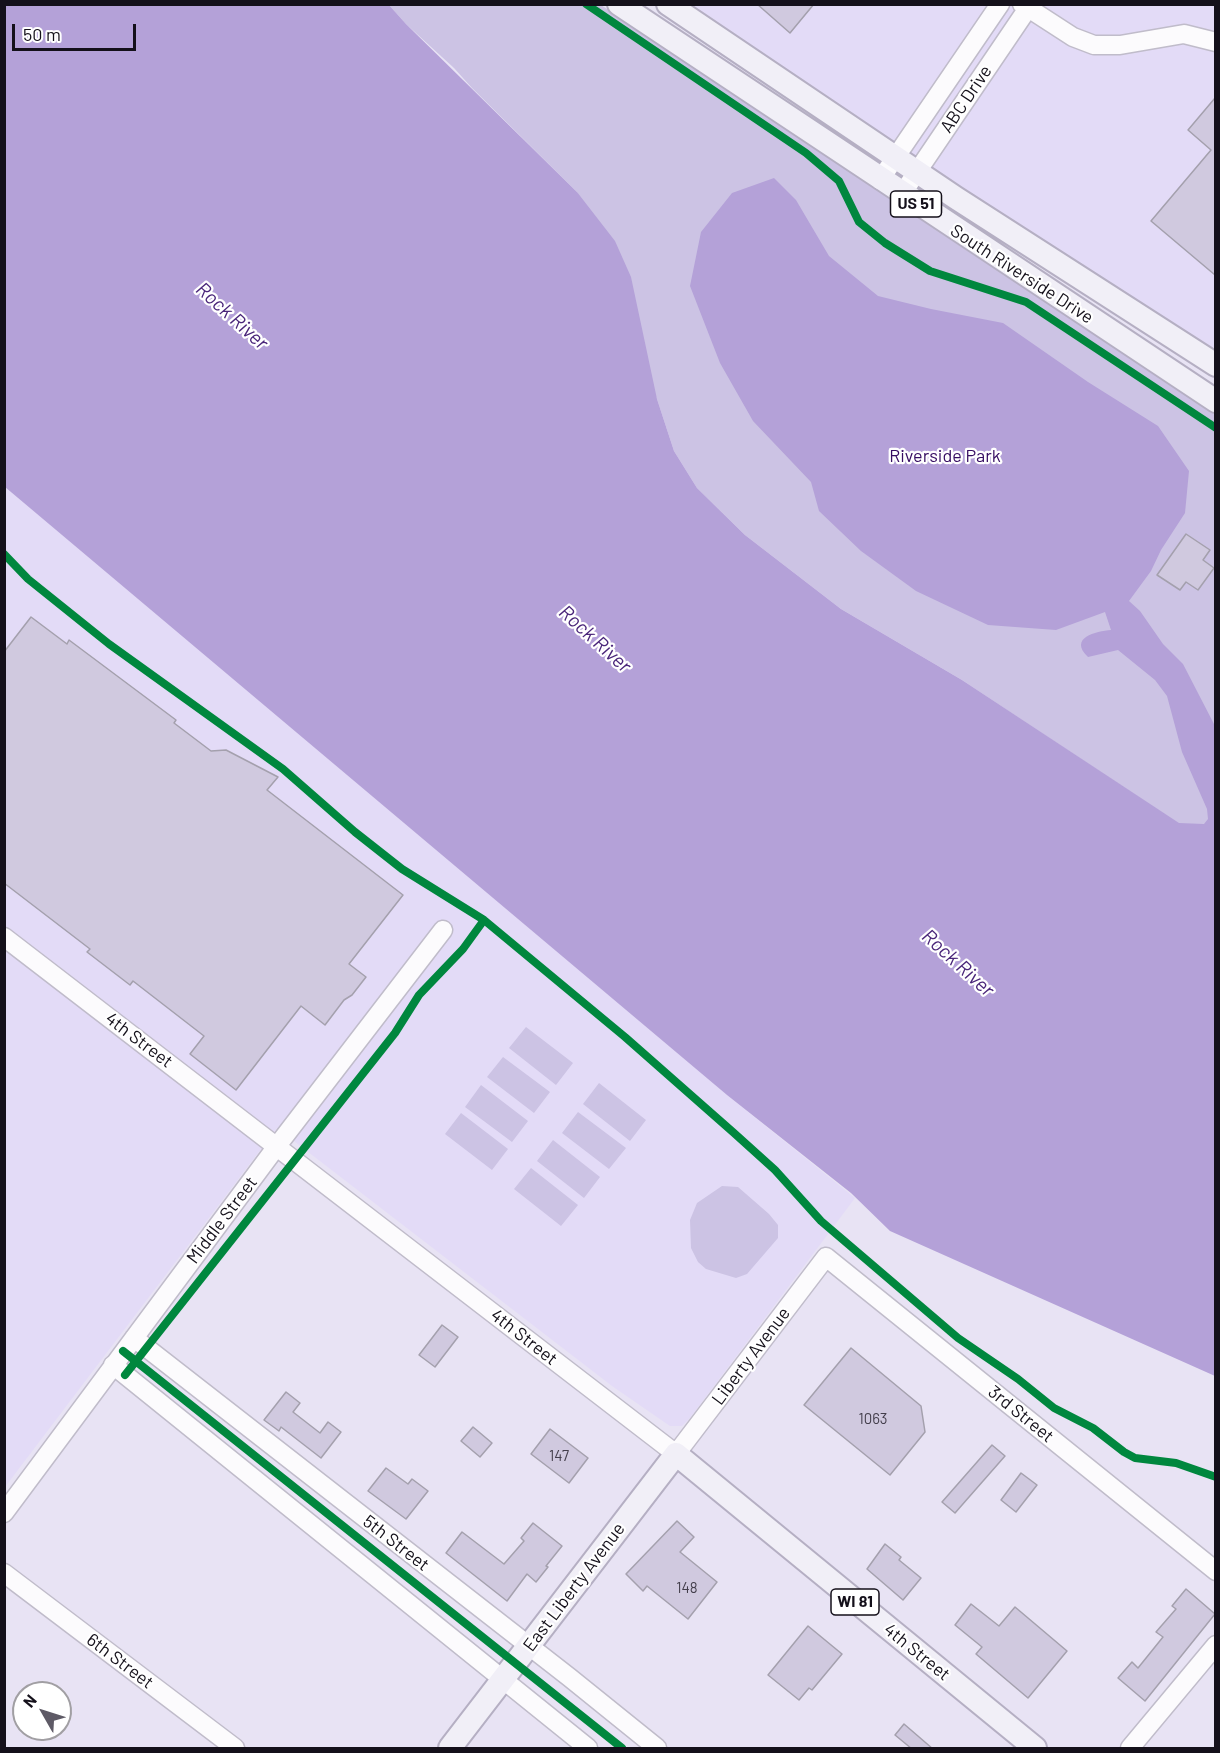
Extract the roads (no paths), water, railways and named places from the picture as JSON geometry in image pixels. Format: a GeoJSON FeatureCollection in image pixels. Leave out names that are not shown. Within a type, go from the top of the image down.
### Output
{"type":"FeatureCollection","features":[{"type":"Feature","properties":{"kind":"main road","name":"South Riverside Drive"},"geometry":{"type":"LineString","coordinates":[[619,4],[1215,402]]}},
{"type":"Feature","properties":{"kind":"main road","name":"South Riverside Drive"},"geometry":{"type":"LineString","coordinates":[[668,4],[917,171],[1215,365]]}},
{"type":"Feature","properties":{"kind":"main road","name":"East Liberty Avenue"},"geometry":{"type":"LineString","coordinates":[[450,1749],[676,1454]]}},
{"type":"Feature","properties":{"kind":"main road","name":"4th Street"},"geometry":{"type":"LineString","coordinates":[[676,1454],[1035,1749]]}},
{"type":"Feature","properties":{"kind":"street","name":"ABC Drive"},"geometry":{"type":"LineString","coordinates":[[880,180],[1000,4]]}},
{"type":"Feature","properties":{"kind":"street","name":"ABC Drive"},"geometry":{"type":"LineString","coordinates":[[902,195],[1025,6]]}},
{"type":"Feature","properties":{"kind":"street"},"geometry":{"type":"LineString","coordinates":[[1025,6],[1073,38],[1094,45],[1120,45],[1184,34],[1215,42]]}},
{"type":"Feature","properties":{"kind":"street","name":"Middle Street"},"geometry":{"type":"LineString","coordinates":[[4,1513],[277,1146],[443,930]]}},
{"type":"Feature","properties":{"kind":"street","name":"4th Street"},"geometry":{"type":"LineString","coordinates":[[4,937],[676,1454]]}},
{"type":"Feature","properties":{"kind":"street","name":"Liberty Avenue"},"geometry":{"type":"LineString","coordinates":[[676,1454],[826,1257]]}},
{"type":"Feature","properties":{"kind":"street","name":"3rd Street"},"geometry":{"type":"LineString","coordinates":[[826,1257],[1215,1571]]}},
{"type":"Feature","properties":{"kind":"street","name":"5th Street"},"geometry":{"type":"LineString","coordinates":[[134,1338],[657,1749]]}},
{"type":"Feature","properties":{"kind":"street"},"geometry":{"type":"LineString","coordinates":[[113,1365],[588,1749]]}},
{"type":"Feature","properties":{"kind":"street","name":"6th Street"},"geometry":{"type":"LineString","coordinates":[[4,1573],[235,1749]]}},
{"type":"Feature","properties":{"kind":"street"},"geometry":{"type":"LineString","coordinates":[[1130,1749],[1215,1645]]}},
{"type":"Feature","properties":{"kind":"water","name":"Rock River"},"geometry":{"type":"Polygon","coordinates":[[[5,4],[389,5],[577,192],[615,241],[631,277],[657,399],[674,451],[697,488],[745,535],[841,609],[962,680],[1179,823],[1204,824],[1208,819],[1207,809],[1182,752],[1167,696],[1155,680],[1118,650],[1088,657],[1083,650],[1081,645],[1086,637],[1111,630],[1105,612],[1056,630],[988,625],[916,591],[861,551],[819,511],[811,482],[753,421],[720,363],[690,286],[701,232],[732,193],[774,178],[796,200],[829,256],[878,296],[1003,323],[1088,382],[1158,426],[1189,471],[1185,513],[1161,550],[1151,571],[1129,601],[1140,611],[1163,644],[1183,664],[1215,726],[1215,1376],[890,1231],[851,1193],[727,1095],[5,487],[5,4]]]}},
{"type":"Feature","properties":{"kind":"park label","name":"Riverside Park"},"geometry":{"type":"Point","coordinates":[945,456]}}]}
